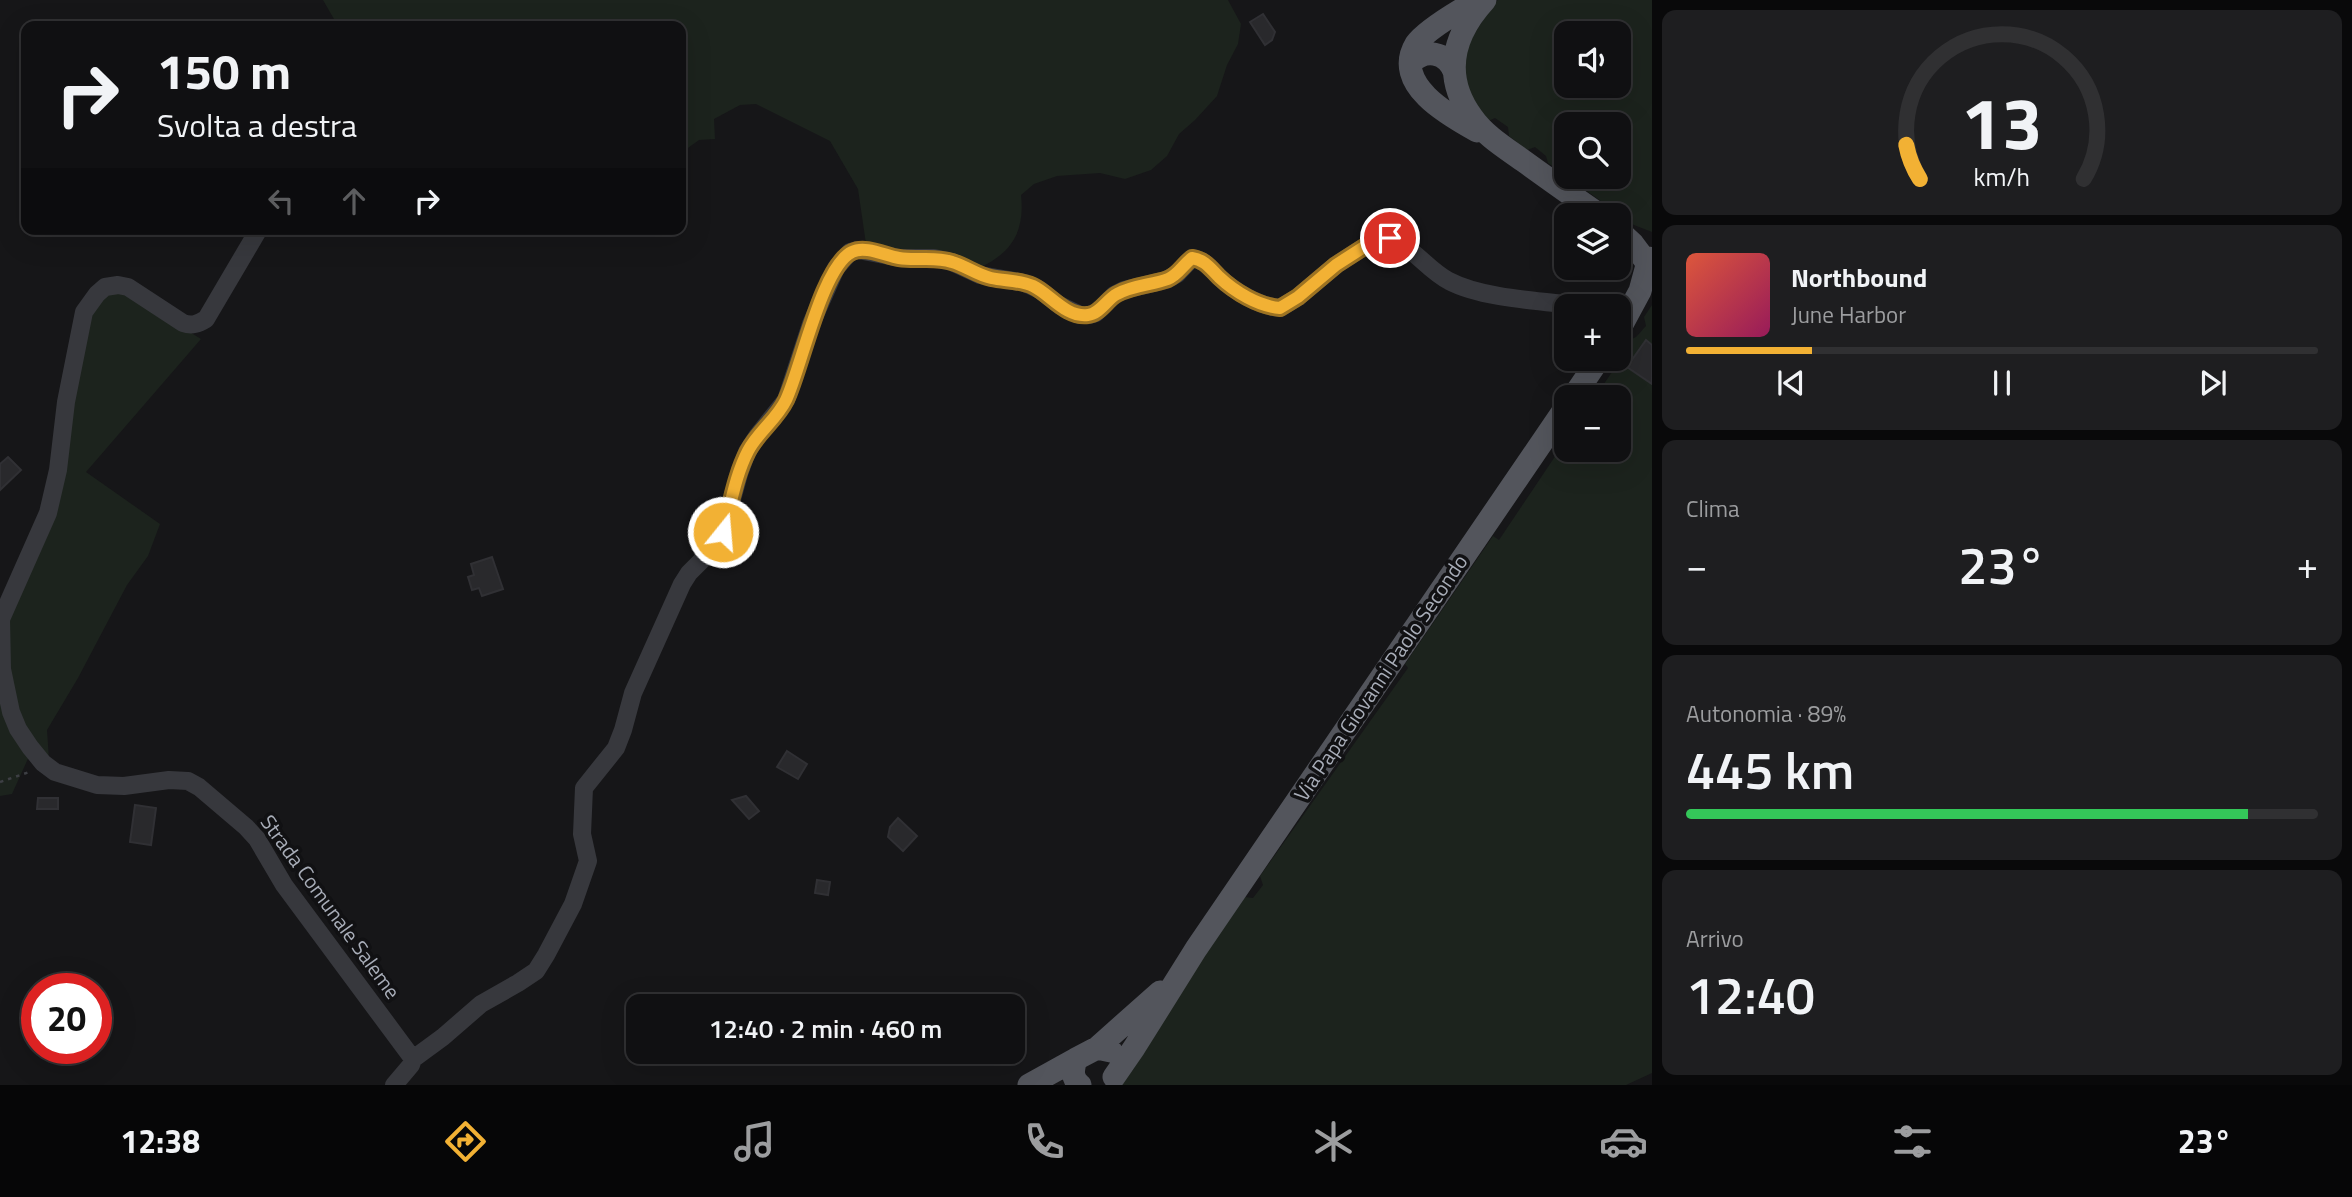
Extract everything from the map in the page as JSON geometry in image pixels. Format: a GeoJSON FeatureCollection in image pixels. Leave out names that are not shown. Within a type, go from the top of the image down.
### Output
{"type":"FeatureCollection","features":[{"type":"Feature","properties":{"kind":"main road"},"geometry":{"type":"LineString","coordinates":[[1478,0],[1458,11],[1421,39],[1411,63],[1412,79],[1423,94],[1468,127],[1501,145],[1583,203]]}},
{"type":"Feature","properties":{"kind":"main road"},"geometry":{"type":"LineString","coordinates":[[1454,71],[1461,32],[1485,0]]}},
{"type":"Feature","properties":{"kind":"main road"},"geometry":{"type":"LineString","coordinates":[[1411,63],[1422,55],[1435,53],[1447,60],[1454,71],[1461,96],[1471,117],[1501,145]]}},
{"type":"Feature","properties":{"kind":"main road"},"geometry":{"type":"LineString","coordinates":[[1631,233],[1641,237],[1650,258],[1640,291],[1631,306]]}},
{"type":"Feature","properties":{"kind":"main road"},"geometry":{"type":"LineString","coordinates":[[1631,312],[1652,291]]}},
{"type":"Feature","properties":{"kind":"main road","name":"Via Papa Giovanni Paolo Secondo"},"geometry":{"type":"LineString","coordinates":[[1196,949],[1554,425]]}},
{"type":"Feature","properties":{"kind":"main road"},"geometry":{"type":"LineString","coordinates":[[1029,1085],[1077,1078],[1097,1048],[1159,993],[1196,949]]}},
{"type":"Feature","properties":{"kind":"main road"},"geometry":{"type":"LineString","coordinates":[[1108,1083],[1134,1048],[1196,949]]}},
{"type":"Feature","properties":{"kind":"main road"},"geometry":{"type":"LineString","coordinates":[[1097,1048],[1113,1052],[1118,1059],[1118,1068],[1108,1083]]}},
{"type":"Feature","properties":{"kind":"street"},"geometry":{"type":"LineString","coordinates":[[43,763],[18,729],[6,694],[1,658],[1,619],[48,513],[58,470],[66,402],[84,312],[105,287],[118,285],[128,287],[183,323],[198,324],[206,319],[255,235]]}},
{"type":"Feature","properties":{"kind":"street"},"geometry":{"type":"LineString","coordinates":[[394,1085],[413,1059],[481,1004],[536,971],[546,955],[573,904],[588,861],[582,834],[584,788],[616,748],[645,664],[682,584],[716,545],[723,532],[747,452],[786,400],[811,324],[836,268],[850,252],[858,250],[900,258],[934,258],[953,262],[980,275],[1025,283],[1040,290],[1059,305],[1080,315],[1089,315],[1096,313],[1114,295],[1124,290],[1166,280],[1177,274],[1192,258],[1201,260],[1231,286],[1257,302],[1280,308],[1298,297],[1336,265],[1381,236],[1402,244],[1434,272],[1465,288],[1554,303]]}},
{"type":"Feature","properties":{"kind":"street","name":"Strada Comunale Saleme"},"geometry":{"type":"LineString","coordinates":[[43,763],[55,772],[97,785],[124,786],[169,780],[188,781],[199,788],[257,839],[284,885],[413,1059]]}},
{"type":"Feature","properties":{"kind":"path"},"geometry":{"type":"LineString","coordinates":[[0,782],[33,771],[43,763]]}},
{"type":"Feature","properties":{"kind":"shaded area"},"geometry":{"type":"Polygon","coordinates":[[[323,0],[1228,0],[1241,24],[1238,44],[1227,65],[1217,96],[1179,134],[1167,156],[1151,170],[1125,179],[1100,173],[1057,176],[1034,184],[1021,195],[1021,219],[1014,239],[1000,255],[979,268],[866,244],[858,189],[830,141],[756,104],[740,105],[714,119],[715,139],[699,140],[686,149],[686,21],[335,21],[323,0]]]}},
{"type":"Feature","properties":{"kind":"shaded area"},"geometry":{"type":"Polygon","coordinates":[[[1498,0],[1652,0],[1652,232],[1631,223],[1631,203],[1603,203],[1584,189],[1631,189],[1631,112],[1554,112],[1554,167],[1535,147],[1527,150],[1509,136],[1508,127],[1495,118],[1488,121],[1470,96],[1465,78],[1466,47],[1498,0]]]}},
{"type":"Feature","properties":{"kind":"shaded area"},"geometry":{"type":"Polygon","coordinates":[[[114,291],[133,297],[201,339],[86,472],[160,524],[148,556],[127,585],[47,730],[49,759],[26,734],[8,687],[10,613],[67,447],[87,322],[99,301],[114,291]]]}},
{"type":"Feature","properties":{"kind":"shaded area"},"geometry":{"type":"Polygon","coordinates":[[[1652,305],[1652,1073],[1626,1085],[1115,1085],[1123,1072],[1132,1071],[1139,1060],[1138,1051],[1245,897],[1253,898],[1263,885],[1260,876],[1408,668],[1405,664],[1493,536],[1499,540],[1554,458],[1554,462],[1631,462],[1631,385],[1603,385],[1611,371],[1631,371],[1631,339],[1646,326],[1644,317],[1652,305]]]}},
{"type":"Feature","properties":{"kind":"shaded area"},"geometry":{"type":"Polygon","coordinates":[[[0,681],[31,752],[12,794],[0,796],[0,681]]]}},
{"type":"Feature","properties":{"kind":"building"},"geometry":{"type":"Polygon","coordinates":[[[1263,14],[1275,32],[1272,40],[1265,45],[1250,22],[1263,14]]]}},
{"type":"Feature","properties":{"kind":"building"},"geometry":{"type":"Polygon","coordinates":[[[1646,340],[1652,345],[1652,384],[1631,370],[1631,361],[1646,340]]]}},
{"type":"Feature","properties":{"kind":"building"},"geometry":{"type":"Polygon","coordinates":[[[8,457],[21,470],[0,490],[0,464],[8,457]]]}},
{"type":"Feature","properties":{"kind":"building"},"geometry":{"type":"Polygon","coordinates":[[[492,557],[503,589],[482,596],[479,588],[472,590],[468,577],[474,575],[471,564],[492,557]]]}},
{"type":"Feature","properties":{"kind":"building"},"geometry":{"type":"Polygon","coordinates":[[[787,751],[807,764],[798,779],[777,767],[787,751]]]}},
{"type":"Feature","properties":{"kind":"building"},"geometry":{"type":"Polygon","coordinates":[[[746,796],[759,811],[749,819],[732,800],[746,796]]]}},
{"type":"Feature","properties":{"kind":"building"},"geometry":{"type":"Polygon","coordinates":[[[38,798],[58,798],[58,809],[37,809],[38,798]]]}},
{"type":"Feature","properties":{"kind":"building"},"geometry":{"type":"Polygon","coordinates":[[[135,805],[156,808],[151,845],[130,842],[135,805]]]}},
{"type":"Feature","properties":{"kind":"building"},"geometry":{"type":"Polygon","coordinates":[[[898,818],[917,836],[903,851],[888,837],[890,827],[898,818]]]}},
{"type":"Feature","properties":{"kind":"building"},"geometry":{"type":"Polygon","coordinates":[[[817,880],[830,882],[828,895],[815,893],[817,880]]]}},
{"type":"Feature","properties":{"kind":"route"},"geometry":{"type":"LineString","coordinates":[[723,532],[747,452],[786,400],[811,324],[836,268],[850,252],[870,251],[900,258],[934,258],[953,262],[980,275],[1025,283],[1040,290],[1059,305],[1080,315],[1089,315],[1096,313],[1114,295],[1124,290],[1166,280],[1177,274],[1192,258],[1201,260],[1220,278],[1257,302],[1280,308],[1298,297],[1336,265],[1381,236],[1390,238]]}}]}
